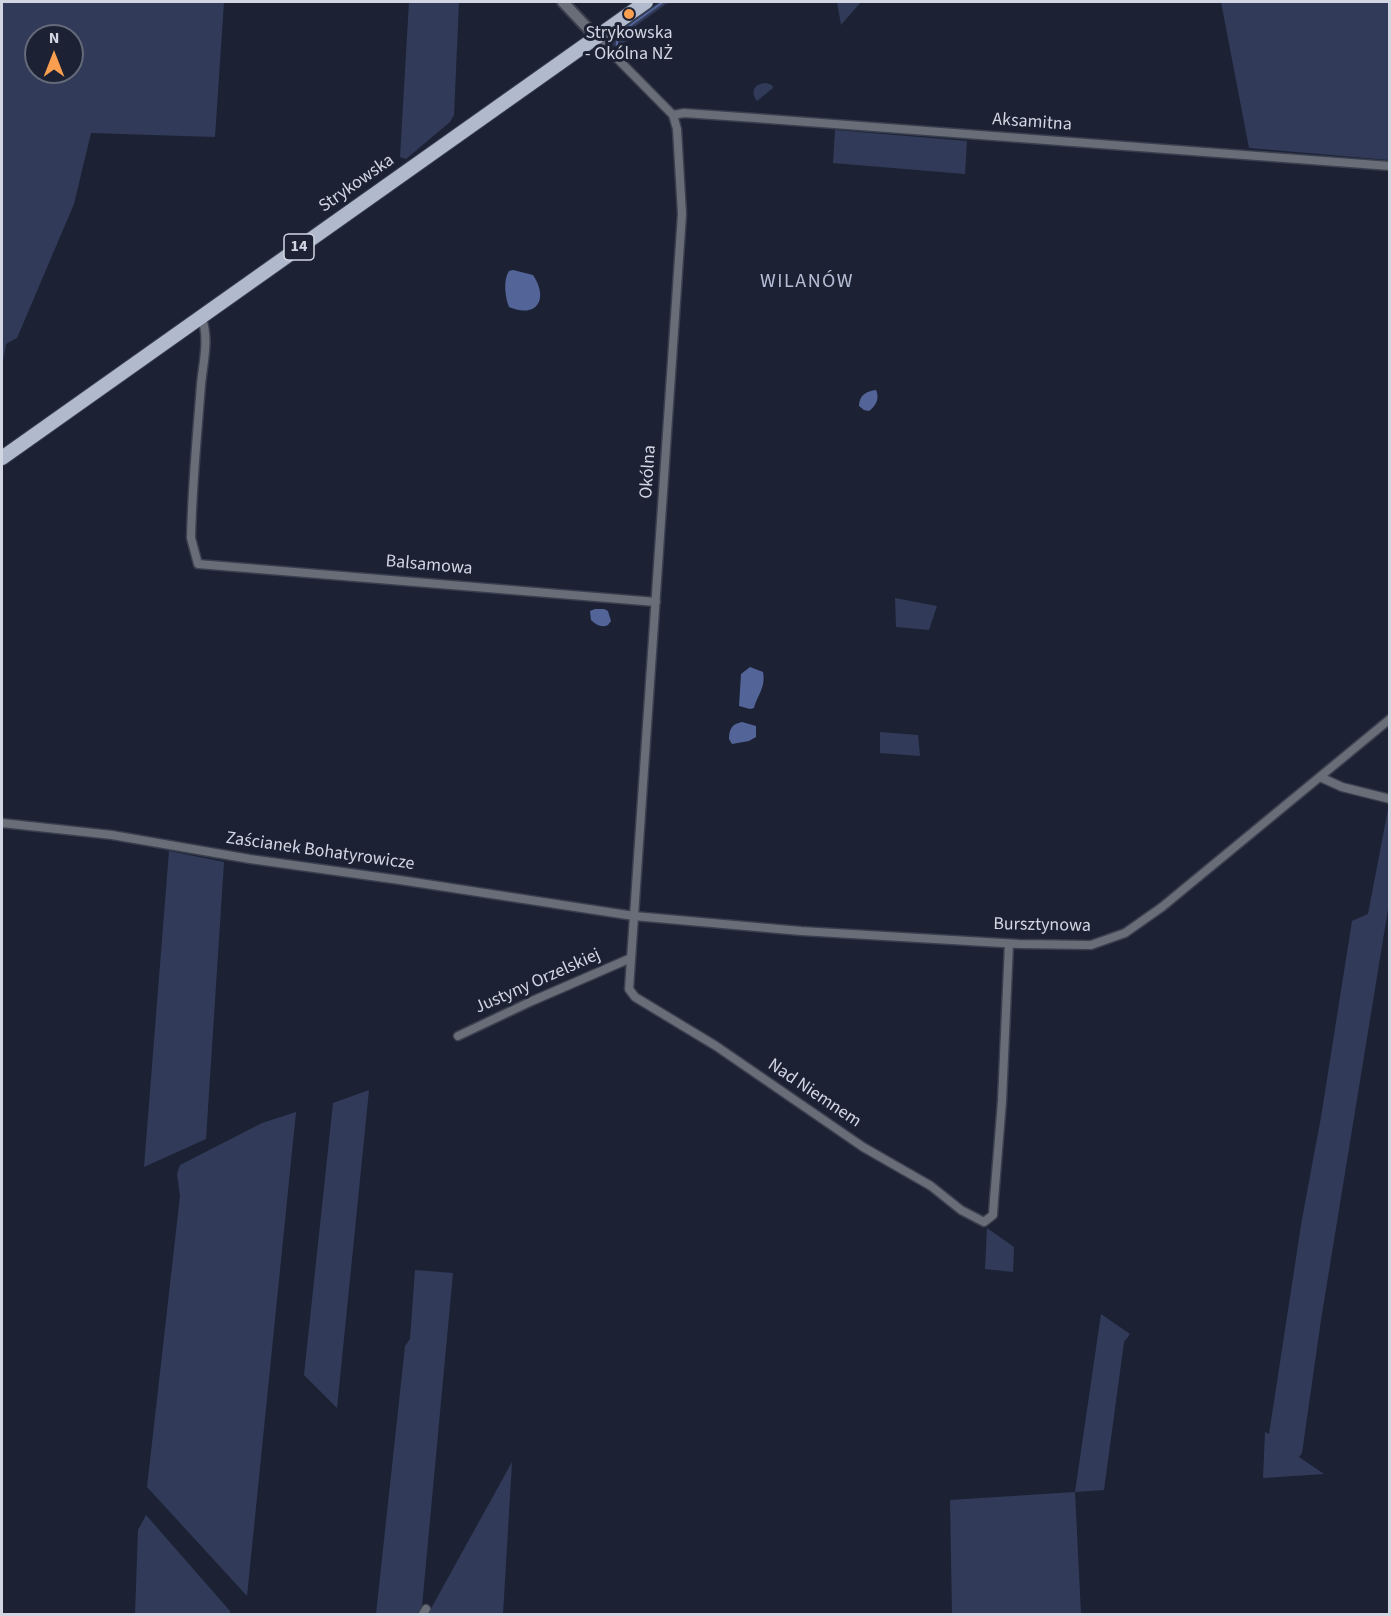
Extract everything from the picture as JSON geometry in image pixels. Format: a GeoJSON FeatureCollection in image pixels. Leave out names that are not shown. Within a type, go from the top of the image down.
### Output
{"type":"FeatureCollection","features":[{"type":"Feature","properties":{"kind":"main road","name":"Strykowska"},"geometry":{"type":"LineString","coordinates":[[2,458],[646,2]]}},
{"type":"Feature","properties":{"kind":"street"},"geometry":{"type":"LineString","coordinates":[[563,2],[673,115]]}},
{"type":"Feature","properties":{"kind":"street","name":"Aksamitna"},"geometry":{"type":"LineString","coordinates":[[673,115],[684,113],[755,118],[1389,166]]}},
{"type":"Feature","properties":{"kind":"street","name":"Okólna"},"geometry":{"type":"LineString","coordinates":[[629,989],[682,214],[677,129],[673,115]]}},
{"type":"Feature","properties":{"kind":"street","name":"Balsamowa"},"geometry":{"type":"LineString","coordinates":[[201,316],[206,338],[191,538],[198,564],[656,602]]}},
{"type":"Feature","properties":{"kind":"street","name":"Bursztynowa"},"geometry":{"type":"LineString","coordinates":[[634,916],[801,931],[1009,944],[1091,945],[1125,933],[1189,886],[1389,719]]}},
{"type":"Feature","properties":{"kind":"street"},"geometry":{"type":"LineString","coordinates":[[1320,777],[1342,787],[1389,799]]}},
{"type":"Feature","properties":{"kind":"street","name":"Zaścianek Bohatyrowicze"},"geometry":{"type":"LineString","coordinates":[[2,823],[112,835],[250,859],[411,881],[634,916]]}},
{"type":"Feature","properties":{"kind":"street","name":"Nad Niemnem"},"geometry":{"type":"LineString","coordinates":[[629,989],[635,996],[716,1046],[854,1142],[931,1186],[961,1210],[984,1222],[993,1215],[1002,1101],[1009,944]]}},
{"type":"Feature","properties":{"kind":"street","name":"Justyny Orzelskiej"},"geometry":{"type":"LineString","coordinates":[[458,1036],[532,1000],[631,958]]}},
{"type":"Feature","properties":{"kind":"shaded area"},"geometry":{"type":"Polygon","coordinates":[[[2,2],[224,2],[215,137],[91,133],[74,204],[17,338],[6,344],[2,366],[2,2]]]}},
{"type":"Feature","properties":{"kind":"shaded area"},"geometry":{"type":"Polygon","coordinates":[[[409,2],[459,2],[454,115],[450,122],[406,159],[400,157],[409,2]]]}},
{"type":"Feature","properties":{"kind":"shaded area"},"geometry":{"type":"Polygon","coordinates":[[[659,2],[674,2],[666,4],[626,33],[627,41],[615,47],[611,43],[612,35],[659,2]]]}},
{"type":"Feature","properties":{"kind":"shaded area"},"geometry":{"type":"Polygon","coordinates":[[[837,2],[861,2],[841,25],[837,2]]]}},
{"type":"Feature","properties":{"kind":"shaded area"},"geometry":{"type":"Polygon","coordinates":[[[1221,2],[1389,2],[1389,160],[1249,148],[1221,2]]]}},
{"type":"Feature","properties":{"kind":"shaded area"},"geometry":{"type":"Polygon","coordinates":[[[766,83],[772,85],[773,88],[757,101],[754,89],[766,83]]]}},
{"type":"Feature","properties":{"kind":"shaded area"},"geometry":{"type":"Polygon","coordinates":[[[835,130],[967,141],[965,174],[833,163],[835,130]]]}},
{"type":"Feature","properties":{"kind":"shaded area"},"geometry":{"type":"Polygon","coordinates":[[[509,271],[533,275],[540,292],[538,305],[527,310],[509,307],[505,284],[509,271]]]}},
{"type":"Feature","properties":{"kind":"shaded area"},"geometry":{"type":"Polygon","coordinates":[[[876,390],[877,399],[869,411],[859,406],[864,394],[876,390]]]}},
{"type":"Feature","properties":{"kind":"shaded area"},"geometry":{"type":"Polygon","coordinates":[[[895,598],[937,606],[929,630],[896,627],[895,598]]]}},
{"type":"Feature","properties":{"kind":"shaded area"},"geometry":{"type":"Polygon","coordinates":[[[595,609],[608,611],[611,621],[608,625],[599,626],[591,620],[590,611],[595,609]]]}},
{"type":"Feature","properties":{"kind":"shaded area"},"geometry":{"type":"Polygon","coordinates":[[[750,667],[763,672],[764,677],[763,686],[754,708],[750,709],[739,706],[741,674],[750,667]]]}},
{"type":"Feature","properties":{"kind":"shaded area"},"geometry":{"type":"Polygon","coordinates":[[[742,722],[756,726],[756,737],[749,741],[732,744],[729,739],[730,730],[742,722]]]}},
{"type":"Feature","properties":{"kind":"shaded area"},"geometry":{"type":"Polygon","coordinates":[[[880,732],[918,735],[920,756],[880,753],[880,732]]]}},
{"type":"Feature","properties":{"kind":"shaded area"},"geometry":{"type":"Polygon","coordinates":[[[1389,804],[1389,903],[1321,1320],[1302,1453],[1299,1457],[1324,1474],[1263,1478],[1265,1432],[1269,1434],[1352,921],[1368,914],[1389,804]]]}},
{"type":"Feature","properties":{"kind":"shaded area"},"geometry":{"type":"Polygon","coordinates":[[[169,851],[224,862],[206,1139],[144,1167],[169,851]]]}},
{"type":"Feature","properties":{"kind":"shaded area"},"geometry":{"type":"Polygon","coordinates":[[[369,1090],[337,1408],[304,1375],[333,1103],[369,1090]]]}},
{"type":"Feature","properties":{"kind":"shaded area"},"geometry":{"type":"Polygon","coordinates":[[[296,1112],[247,1596],[147,1487],[180,1196],[177,1174],[180,1165],[262,1123],[296,1112]]]}},
{"type":"Feature","properties":{"kind":"shaded area"},"geometry":{"type":"Polygon","coordinates":[[[987,1228],[1014,1247],[1013,1272],[985,1269],[987,1228]]]}},
{"type":"Feature","properties":{"kind":"shaded area"},"geometry":{"type":"Polygon","coordinates":[[[415,1270],[453,1273],[422,1606],[417,1614],[376,1614],[405,1346],[410,1339],[415,1270]]]}},
{"type":"Feature","properties":{"kind":"shaded area"},"geometry":{"type":"Polygon","coordinates":[[[1101,1314],[1130,1334],[1124,1342],[1104,1490],[1075,1492],[1101,1314]]]}},
{"type":"Feature","properties":{"kind":"shaded area"},"geometry":{"type":"Polygon","coordinates":[[[512,1462],[503,1614],[428,1614],[512,1462]]]}},
{"type":"Feature","properties":{"kind":"shaded area"},"geometry":{"type":"Polygon","coordinates":[[[1075,1492],[1081,1614],[952,1614],[950,1500],[1075,1492]]]}},
{"type":"Feature","properties":{"kind":"shaded area"},"geometry":{"type":"Polygon","coordinates":[[[146,1515],[230,1611],[230,1614],[135,1614],[138,1530],[146,1515]]]}},
{"type":"Feature","properties":{"kind":"waterway"},"geometry":{"type":"LineString","coordinates":[[617,45],[617,35],[663,2]]}},
{"type":"Feature","properties":{"kind":"place","name":"Strykowska - Okólna NŻ"},"geometry":{"type":"Point","coordinates":[629,14]}},
{"type":"Feature","properties":{"kind":"district","name":"WILANÓW"},"geometry":{"type":"Point","coordinates":[807,283]}}]}
